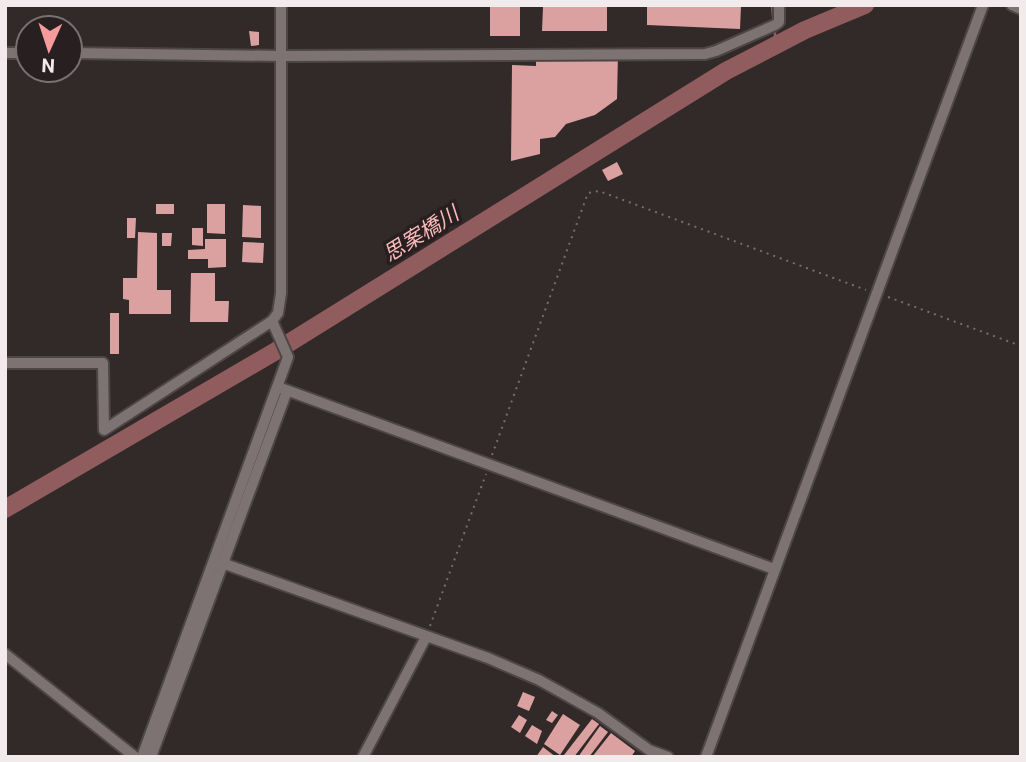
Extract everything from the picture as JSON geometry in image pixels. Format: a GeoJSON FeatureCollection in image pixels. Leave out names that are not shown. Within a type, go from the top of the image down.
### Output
{"type":"FeatureCollection","features":[{"type":"Feature","properties":{"kind":"street"},"geometry":{"type":"LineString","coordinates":[[5,363],[103,363],[104,430],[274,325],[281,293],[281,5]]}},
{"type":"Feature","properties":{"kind":"street"},"geometry":{"type":"LineString","coordinates":[[84,53],[281,56],[705,54],[775,26],[779,22],[779,5]]}},
{"type":"Feature","properties":{"kind":"street"},"geometry":{"type":"LineString","coordinates":[[706,757],[983,5]]}},
{"type":"Feature","properties":{"kind":"street"},"geometry":{"type":"LineString","coordinates":[[1012,5],[1021,9]]}},
{"type":"Feature","properties":{"kind":"street"},"geometry":{"type":"LineString","coordinates":[[150,757],[222,563],[282,389],[288,357],[274,325]]}},
{"type":"Feature","properties":{"kind":"street"},"geometry":{"type":"LineString","coordinates":[[282,389],[774,569]]}},
{"type":"Feature","properties":{"kind":"street"},"geometry":{"type":"LineString","coordinates":[[142,757],[282,389]]}},
{"type":"Feature","properties":{"kind":"street"},"geometry":{"type":"LineString","coordinates":[[222,563],[488,658],[557,689],[649,750],[668,757]]}},
{"type":"Feature","properties":{"kind":"street"},"geometry":{"type":"LineString","coordinates":[[363,757],[426,637]]}},
{"type":"Feature","properties":{"kind":"street"},"geometry":{"type":"LineString","coordinates":[[5,654],[135,757]]}},
{"type":"Feature","properties":{"kind":"path"},"geometry":{"type":"LineString","coordinates":[[426,637],[583,205],[588,193],[592,191],[599,191],[1021,346]]}},
{"type":"Feature","properties":{"kind":"building"},"geometry":{"type":"Polygon","coordinates":[[[490,5],[520,5],[520,36],[490,36],[490,5]]]}},
{"type":"Feature","properties":{"kind":"building"},"geometry":{"type":"Polygon","coordinates":[[[647,5],[741,6],[740,29],[647,25],[647,5]]]}},
{"type":"Feature","properties":{"kind":"building"},"geometry":{"type":"Polygon","coordinates":[[[607,6],[607,31],[542,31],[543,7],[607,6]]]}},
{"type":"Feature","properties":{"kind":"building"},"geometry":{"type":"Polygon","coordinates":[[[249,31],[259,32],[259,45],[251,46],[249,31]]]}},
{"type":"Feature","properties":{"kind":"building"},"geometry":{"type":"Polygon","coordinates":[[[618,53],[617,99],[595,115],[566,124],[555,137],[540,139],[540,154],[511,161],[512,65],[536,66],[536,55],[618,53]]]}},
{"type":"Feature","properties":{"kind":"building"},"geometry":{"type":"Polygon","coordinates":[[[617,162],[623,174],[608,181],[602,170],[617,162]]]}},
{"type":"Feature","properties":{"kind":"building"},"geometry":{"type":"Polygon","coordinates":[[[156,204],[174,204],[174,214],[156,214],[156,204]]]}},
{"type":"Feature","properties":{"kind":"building"},"geometry":{"type":"Polygon","coordinates":[[[207,204],[225,204],[225,234],[207,233],[207,204]]]}},
{"type":"Feature","properties":{"kind":"building"},"geometry":{"type":"Polygon","coordinates":[[[243,205],[261,206],[261,238],[242,237],[243,205]]]}},
{"type":"Feature","properties":{"kind":"building"},"geometry":{"type":"Polygon","coordinates":[[[127,218],[136,218],[135,238],[127,238],[127,218]]]}},
{"type":"Feature","properties":{"kind":"building"},"geometry":{"type":"Polygon","coordinates":[[[192,228],[203,228],[203,246],[192,245],[192,228]]]}},
{"type":"Feature","properties":{"kind":"building"},"geometry":{"type":"Polygon","coordinates":[[[138,232],[157,233],[157,290],[171,290],[171,314],[129,314],[129,300],[123,299],[123,278],[137,278],[138,232]]]}},
{"type":"Feature","properties":{"kind":"building"},"geometry":{"type":"Polygon","coordinates":[[[162,233],[172,233],[171,246],[162,246],[162,233]]]}},
{"type":"Feature","properties":{"kind":"building"},"geometry":{"type":"Polygon","coordinates":[[[205,239],[226,239],[226,267],[208,268],[208,259],[188,259],[188,250],[205,249],[205,239]]]}},
{"type":"Feature","properties":{"kind":"building"},"geometry":{"type":"Polygon","coordinates":[[[243,242],[264,243],[263,263],[242,262],[243,242]]]}},
{"type":"Feature","properties":{"kind":"building"},"geometry":{"type":"Polygon","coordinates":[[[191,273],[215,273],[215,301],[229,301],[228,322],[190,322],[191,273]]]}},
{"type":"Feature","properties":{"kind":"building"},"geometry":{"type":"Polygon","coordinates":[[[110,313],[119,313],[119,354],[110,354],[110,313]]]}},
{"type":"Feature","properties":{"kind":"building"},"geometry":{"type":"Polygon","coordinates":[[[523,692],[535,697],[529,711],[517,706],[523,692]]]}},
{"type":"Feature","properties":{"kind":"building"},"geometry":{"type":"Polygon","coordinates":[[[552,711],[558,715],[552,723],[546,720],[552,711]]]}},
{"type":"Feature","properties":{"kind":"building"},"geometry":{"type":"Polygon","coordinates":[[[563,714],[580,725],[560,755],[544,744],[563,714]]]}},
{"type":"Feature","properties":{"kind":"building"},"geometry":{"type":"Polygon","coordinates":[[[519,715],[527,720],[520,733],[511,727],[519,715]]]}},
{"type":"Feature","properties":{"kind":"building"},"geometry":{"type":"Polygon","coordinates":[[[592,719],[599,724],[574,757],[566,757],[564,755],[592,719]]]}},
{"type":"Feature","properties":{"kind":"building"},"geometry":{"type":"Polygon","coordinates":[[[532,725],[542,731],[537,744],[525,736],[532,725]]]}},
{"type":"Feature","properties":{"kind":"building"},"geometry":{"type":"Polygon","coordinates":[[[600,726],[608,732],[589,757],[578,757],[600,726]]]}},
{"type":"Feature","properties":{"kind":"building"},"geometry":{"type":"Polygon","coordinates":[[[611,733],[635,751],[631,757],[592,757],[611,733]]]}},
{"type":"Feature","properties":{"kind":"building"},"geometry":{"type":"Polygon","coordinates":[[[543,747],[556,757],[536,757],[543,747]]]}},
{"type":"Feature","properties":{"kind":"waterway"},"geometry":{"type":"LineString","coordinates":[[772,5],[773,17]]}},
{"type":"Feature","properties":{"kind":"waterway","name":"思案橋川"},"geometry":{"type":"LineString","coordinates":[[5,509],[276,351],[726,71],[805,30],[865,5]]}},
{"type":"Feature","properties":{"kind":"waterway"},"geometry":{"type":"LineString","coordinates":[[775,29],[775,45]]}}]}
